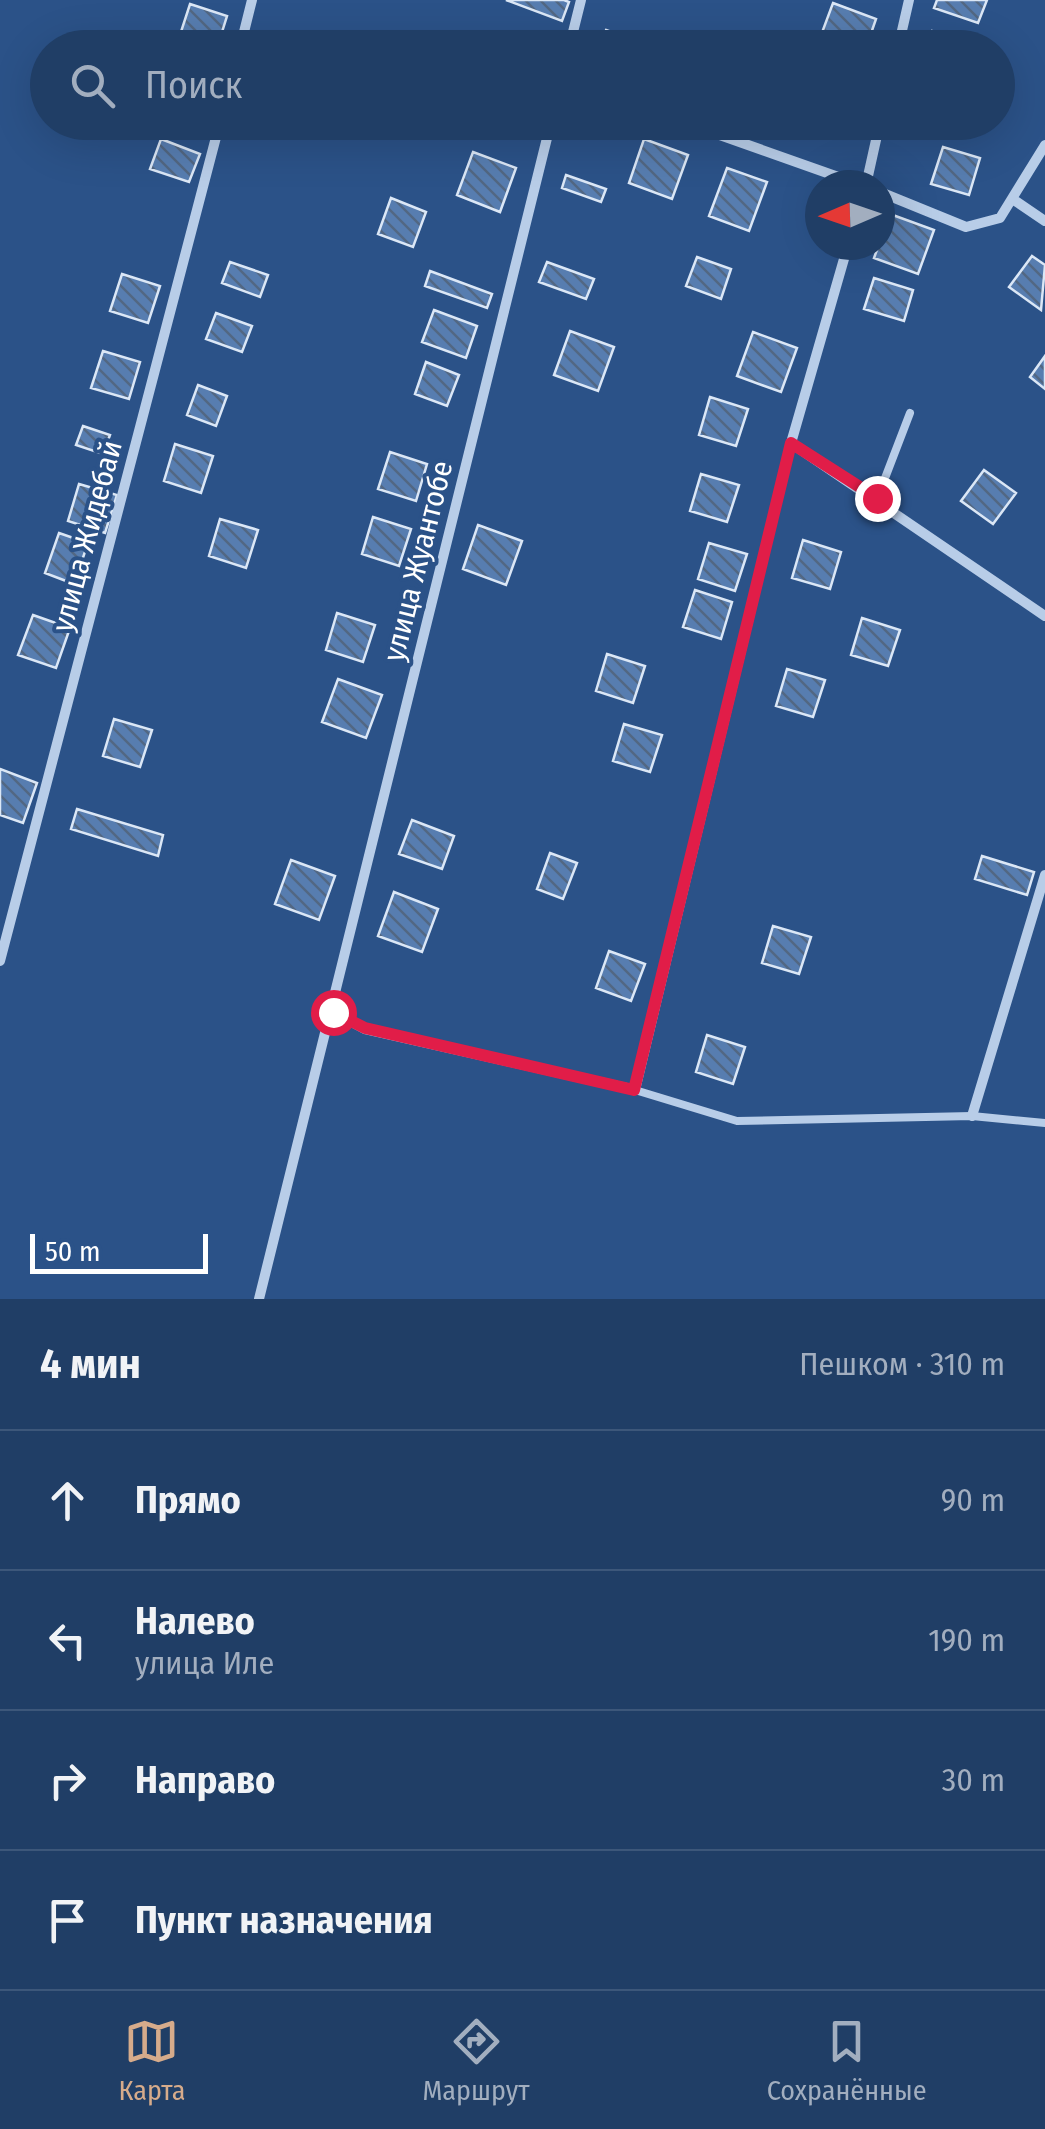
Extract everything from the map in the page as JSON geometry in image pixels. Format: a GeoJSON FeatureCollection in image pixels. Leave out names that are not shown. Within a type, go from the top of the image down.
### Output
{"type":"FeatureCollection","features":[{"type":"Feature","properties":{"kind":"street"},"geometry":{"type":"LineString","coordinates":[[244,30],[252,0]]}},
{"type":"Feature","properties":{"kind":"street"},"geometry":{"type":"LineString","coordinates":[[574,30],[581,0]]}},
{"type":"Feature","properties":{"kind":"street"},"geometry":{"type":"LineString","coordinates":[[902,30],[909,0]]}},
{"type":"Feature","properties":{"kind":"street","name":"улица Жидебай"},"geometry":{"type":"LineString","coordinates":[[0,960],[215,140]]}},
{"type":"Feature","properties":{"kind":"street","name":"улица Жуантобе"},"geometry":{"type":"LineString","coordinates":[[259,1299],[547,140]]}},
{"type":"Feature","properties":{"kind":"street"},"geometry":{"type":"LineString","coordinates":[[735,140],[820,170]]}},
{"type":"Feature","properties":{"kind":"street"},"geometry":{"type":"LineString","coordinates":[[867,170],[875,140]]}},
{"type":"Feature","properties":{"kind":"street"},"geometry":{"type":"LineString","coordinates":[[895,198],[966,227],[1000,218],[1045,145]]}},
{"type":"Feature","properties":{"kind":"street"},"geometry":{"type":"LineString","coordinates":[[1014,200],[1045,221]]}},
{"type":"Feature","properties":{"kind":"street"},"geometry":{"type":"LineString","coordinates":[[333,1012],[365,1028],[634,1090],[791,443],[844,260]]}},
{"type":"Feature","properties":{"kind":"street"},"geometry":{"type":"LineString","coordinates":[[791,443],[1045,616]]}},
{"type":"Feature","properties":{"kind":"street"},"geometry":{"type":"LineString","coordinates":[[972,1116],[1045,876]]}},
{"type":"Feature","properties":{"kind":"lane"},"geometry":{"type":"LineString","coordinates":[[877,498],[910,414]]}},
{"type":"Feature","properties":{"kind":"lane"},"geometry":{"type":"LineString","coordinates":[[634,1090],[738,1121],[972,1116],[1045,1123]]}},
{"type":"Feature","properties":{"kind":"building"},"geometry":{"type":"Polygon","coordinates":[[[506,0],[564,0],[569,2],[562,21],[506,0]]]}},
{"type":"Feature","properties":{"kind":"building"},"geometry":{"type":"Polygon","coordinates":[[[937,0],[987,0],[978,23],[934,8],[937,0]]]}},
{"type":"Feature","properties":{"kind":"building"},"geometry":{"type":"Polygon","coordinates":[[[833,3],[876,19],[872,30],[823,30],[833,3]]]}},
{"type":"Feature","properties":{"kind":"building"},"geometry":{"type":"Polygon","coordinates":[[[190,4],[227,16],[223,30],[182,30],[190,4]]]}},
{"type":"Feature","properties":{"kind":"building"},"geometry":{"type":"Polygon","coordinates":[[[161,140],[200,154],[189,182],[150,169],[161,140]]]}},
{"type":"Feature","properties":{"kind":"building"},"geometry":{"type":"Polygon","coordinates":[[[644,140],[688,155],[672,199],[629,183],[644,140]]]}},
{"type":"Feature","properties":{"kind":"building"},"geometry":{"type":"Polygon","coordinates":[[[943,147],[980,158],[969,195],[931,184],[943,147]]]}},
{"type":"Feature","properties":{"kind":"building"},"geometry":{"type":"Polygon","coordinates":[[[473,152],[516,168],[500,212],[457,195],[473,152]]]}},
{"type":"Feature","properties":{"kind":"building"},"geometry":{"type":"Polygon","coordinates":[[[727,168],[767,182],[749,231],[709,216],[727,168]]]}},
{"type":"Feature","properties":{"kind":"building"},"geometry":{"type":"Polygon","coordinates":[[[566,175],[606,189],[601,202],[562,188],[566,175]]]}},
{"type":"Feature","properties":{"kind":"building"},"geometry":{"type":"Polygon","coordinates":[[[391,198],[426,212],[413,247],[378,234],[391,198]]]}},
{"type":"Feature","properties":{"kind":"building"},"geometry":{"type":"Polygon","coordinates":[[[895,216],[934,230],[918,274],[880,260],[895,260],[895,216]]]}},
{"type":"Feature","properties":{"kind":"building"},"geometry":{"type":"Polygon","coordinates":[[[1032,256],[1045,265],[1041,310],[1009,287],[1032,256]]]}},
{"type":"Feature","properties":{"kind":"building"},"geometry":{"type":"Polygon","coordinates":[[[697,257],[731,269],[721,299],[686,286],[697,257]]]}},
{"type":"Feature","properties":{"kind":"building"},"geometry":{"type":"Polygon","coordinates":[[[230,262],[268,275],[260,297],[222,283],[230,262]]]}},
{"type":"Feature","properties":{"kind":"building"},"geometry":{"type":"Polygon","coordinates":[[[547,262],[594,279],[586,299],[539,282],[547,262]]]}},
{"type":"Feature","properties":{"kind":"building"},"geometry":{"type":"Polygon","coordinates":[[[430,271],[492,294],[487,308],[425,286],[430,271]]]}},
{"type":"Feature","properties":{"kind":"building"},"geometry":{"type":"Polygon","coordinates":[[[122,274],[160,286],[148,323],[110,311],[122,274]]]}},
{"type":"Feature","properties":{"kind":"building"},"geometry":{"type":"Polygon","coordinates":[[[874,278],[913,290],[904,321],[864,309],[874,278]]]}},
{"type":"Feature","properties":{"kind":"building"},"geometry":{"type":"Polygon","coordinates":[[[434,310],[477,326],[466,358],[422,342],[434,310]]]}},
{"type":"Feature","properties":{"kind":"building"},"geometry":{"type":"Polygon","coordinates":[[[216,313],[252,326],[242,352],[206,339],[216,313]]]}},
{"type":"Feature","properties":{"kind":"building"},"geometry":{"type":"Polygon","coordinates":[[[570,331],[614,347],[598,391],[554,375],[570,331]]]}},
{"type":"Feature","properties":{"kind":"building"},"geometry":{"type":"Polygon","coordinates":[[[753,332],[797,348],[781,392],[737,376],[753,332]]]}},
{"type":"Feature","properties":{"kind":"building"},"geometry":{"type":"Polygon","coordinates":[[[103,351],[140,362],[129,399],[91,388],[103,351]]]}},
{"type":"Feature","properties":{"kind":"building"},"geometry":{"type":"Polygon","coordinates":[[[1045,356],[1045,389],[1030,377],[1045,356]]]}},
{"type":"Feature","properties":{"kind":"building"},"geometry":{"type":"Polygon","coordinates":[[[426,362],[459,375],[447,406],[415,394],[426,362]]]}},
{"type":"Feature","properties":{"kind":"building"},"geometry":{"type":"Polygon","coordinates":[[[198,385],[227,396],[216,426],[187,415],[198,385]]]}},
{"type":"Feature","properties":{"kind":"building"},"geometry":{"type":"Polygon","coordinates":[[[710,397],[748,409],[736,446],[699,435],[710,397]]]}},
{"type":"Feature","properties":{"kind":"building"},"geometry":{"type":"Polygon","coordinates":[[[83,426],[110,435],[103,454],[76,445],[83,426]]]}},
{"type":"Feature","properties":{"kind":"building"},"geometry":{"type":"Polygon","coordinates":[[[175,444],[213,456],[201,493],[164,481],[175,444]]]}},
{"type":"Feature","properties":{"kind":"building"},"geometry":{"type":"Polygon","coordinates":[[[390,452],[427,464],[416,501],[378,489],[390,452]]]}},
{"type":"Feature","properties":{"kind":"building"},"geometry":{"type":"Polygon","coordinates":[[[984,470],[1016,493],[993,524],[961,501],[984,470]]]}},
{"type":"Feature","properties":{"kind":"building"},"geometry":{"type":"Polygon","coordinates":[[[701,474],[739,485],[727,522],[690,511],[701,474]]]}},
{"type":"Feature","properties":{"kind":"building"},"geometry":{"type":"Polygon","coordinates":[[[79,484],[117,495],[105,533],[68,521],[79,484]]]}},
{"type":"Feature","properties":{"kind":"building"},"geometry":{"type":"Polygon","coordinates":[[[373,517],[411,529],[399,566],[362,554],[373,517]]]}},
{"type":"Feature","properties":{"kind":"building"},"geometry":{"type":"Polygon","coordinates":[[[220,519],[258,530],[246,568],[209,556],[220,519]]]}},
{"type":"Feature","properties":{"kind":"building"},"geometry":{"type":"Polygon","coordinates":[[[478,525],[522,541],[506,585],[463,569],[478,525]]]}},
{"type":"Feature","properties":{"kind":"building"},"geometry":{"type":"Polygon","coordinates":[[[59,533],[88,543],[74,584],[45,573],[59,533]]]}},
{"type":"Feature","properties":{"kind":"building"},"geometry":{"type":"Polygon","coordinates":[[[803,540],[841,552],[830,589],[792,578],[803,540]]]}},
{"type":"Feature","properties":{"kind":"building"},"geometry":{"type":"Polygon","coordinates":[[[709,543],[747,554],[735,591],[698,579],[709,543]]]}},
{"type":"Feature","properties":{"kind":"building"},"geometry":{"type":"Polygon","coordinates":[[[695,590],[732,602],[721,639],[683,627],[695,590]]]}},
{"type":"Feature","properties":{"kind":"building"},"geometry":{"type":"Polygon","coordinates":[[[337,613],[375,625],[363,662],[326,650],[337,613]]]}},
{"type":"Feature","properties":{"kind":"building"},"geometry":{"type":"Polygon","coordinates":[[[33,615],[70,628],[56,668],[18,655],[33,615]]]}},
{"type":"Feature","properties":{"kind":"building"},"geometry":{"type":"Polygon","coordinates":[[[862,618],[900,630],[888,666],[851,655],[862,618]]]}},
{"type":"Feature","properties":{"kind":"building"},"geometry":{"type":"Polygon","coordinates":[[[607,654],[645,666],[633,703],[596,691],[607,654]]]}},
{"type":"Feature","properties":{"kind":"building"},"geometry":{"type":"Polygon","coordinates":[[[787,669],[825,680],[813,717],[776,706],[787,669]]]}},
{"type":"Feature","properties":{"kind":"building"},"geometry":{"type":"Polygon","coordinates":[[[338,679],[382,695],[366,738],[322,722],[338,679]]]}},
{"type":"Feature","properties":{"kind":"building"},"geometry":{"type":"Polygon","coordinates":[[[114,719],[152,730],[140,767],[103,756],[114,719]]]}},
{"type":"Feature","properties":{"kind":"building"},"geometry":{"type":"Polygon","coordinates":[[[624,724],[662,735],[650,772],[613,761],[624,724]]]}},
{"type":"Feature","properties":{"kind":"building"},"geometry":{"type":"Polygon","coordinates":[[[0,769],[37,783],[23,823],[0,815],[0,769]]]}},
{"type":"Feature","properties":{"kind":"building"},"geometry":{"type":"Polygon","coordinates":[[[77,809],[163,835],[158,856],[71,829],[77,809]]]}},
{"type":"Feature","properties":{"kind":"building"},"geometry":{"type":"Polygon","coordinates":[[[412,820],[454,836],[442,869],[399,854],[412,820]]]}},
{"type":"Feature","properties":{"kind":"building"},"geometry":{"type":"Polygon","coordinates":[[[550,853],[577,863],[563,899],[537,889],[550,853]]]}},
{"type":"Feature","properties":{"kind":"building"},"geometry":{"type":"Polygon","coordinates":[[[982,856],[1034,872],[1027,895],[975,879],[982,856]]]}},
{"type":"Feature","properties":{"kind":"building"},"geometry":{"type":"Polygon","coordinates":[[[291,860],[335,876],[319,920],[275,904],[291,860]]]}},
{"type":"Feature","properties":{"kind":"building"},"geometry":{"type":"Polygon","coordinates":[[[394,892],[438,909],[422,952],[378,936],[394,892]]]}},
{"type":"Feature","properties":{"kind":"building"},"geometry":{"type":"Polygon","coordinates":[[[773,926],[811,937],[799,974],[762,963],[773,926]]]}},
{"type":"Feature","properties":{"kind":"building"},"geometry":{"type":"Polygon","coordinates":[[[609,951],[645,964],[631,1001],[596,988],[609,951]]]}},
{"type":"Feature","properties":{"kind":"building"},"geometry":{"type":"Polygon","coordinates":[[[707,1035],[745,1047],[733,1084],[696,1072],[707,1035]]]}},
{"type":"Feature","properties":{"kind":"route"},"geometry":{"type":"LineString","coordinates":[[333,1012],[365,1028],[634,1090],[791,443],[877,498]]}}]}
